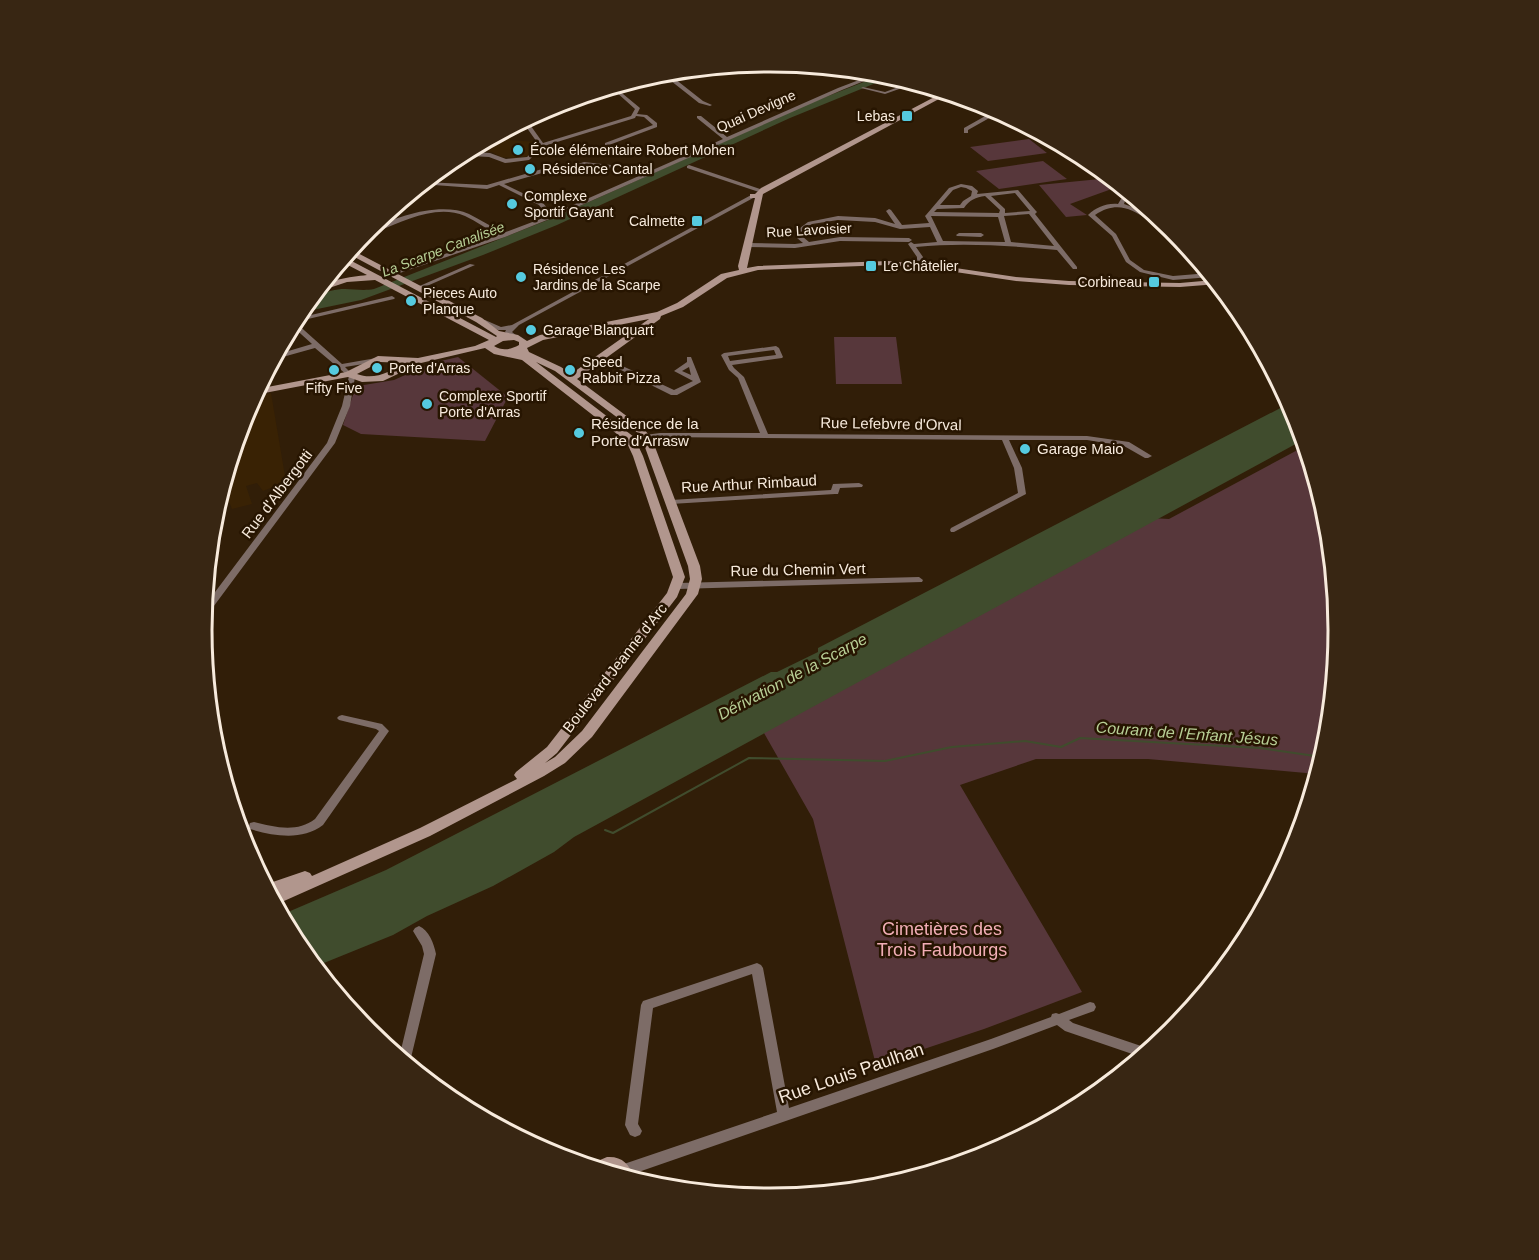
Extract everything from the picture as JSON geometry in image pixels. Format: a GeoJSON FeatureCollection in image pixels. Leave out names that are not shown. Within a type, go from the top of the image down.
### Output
{"type":"FeatureCollection","features":[{"type":"Feature","properties":{"kind":"main road"},"geometry":{"type":"LineString","coordinates":[[742,269],[758,195],[937,98]]}},
{"type":"Feature","properties":{"kind":"main road"},"geometry":{"type":"LineString","coordinates":[[356,255],[479,320],[496,333],[517,341],[528,355],[553,367],[646,436],[695,570],[695,586]]}},
{"type":"Feature","properties":{"kind":"main road"},"geometry":{"type":"LineString","coordinates":[[349,263],[489,335],[491,349],[525,358],[630,439],[677,569],[678,586]]}},
{"type":"Feature","properties":{"kind":"main road"},"geometry":{"type":"LineString","coordinates":[[266,390],[351,376],[370,362],[383,359],[418,361],[463,352],[491,343],[538,338],[654,314],[680,305],[722,277],[742,269],[871,263],[920,265],[1046,282],[1208,285]]}},
{"type":"Feature","properties":{"kind":"main road","name":"Quai Devigne"},"geometry":{"type":"LineString","coordinates":[[331,286],[346,280],[380,279],[395,275]]}},
{"type":"Feature","properties":{"kind":"main road"},"geometry":{"type":"LineString","coordinates":[[1180,285],[1203,279]]}},
{"type":"Feature","properties":{"kind":"main road"},"geometry":{"type":"LineString","coordinates":[[570,379],[654,320],[654,314]]}},
{"type":"Feature","properties":{"kind":"main road"},"geometry":{"type":"LineString","coordinates":[[463,352],[502,353],[517,341]]}},
{"type":"Feature","properties":{"kind":"main road"},"geometry":{"type":"LineString","coordinates":[[351,376],[362,380],[383,378],[418,361]]}},
{"type":"Feature","properties":{"kind":"main road","name":"Boulevard Jeanne d'Arc"},"geometry":{"type":"LineString","coordinates":[[275,888],[402,835],[519,776],[540,762],[575,722],[678,586]]}},
{"type":"Feature","properties":{"kind":"main road","name":"Boulevard Jeanne d'Arc"},"geometry":{"type":"LineString","coordinates":[[279,897],[451,819],[560,760],[587,734],[687,603],[695,586]]}},
{"type":"Feature","properties":{"kind":"main road"},"geometry":{"type":"LineString","coordinates":[[277,893],[320,879]]}},
{"type":"Feature","properties":{"kind":"street","name":"Quai Devigne"},"geometry":{"type":"LineString","coordinates":[[395,275],[547,218],[862,80]]}},
{"type":"Feature","properties":{"kind":"street"},"geometry":{"type":"LineString","coordinates":[[674,81],[701,102],[710,105]]}},
{"type":"Feature","properties":{"kind":"street"},"geometry":{"type":"LineString","coordinates":[[864,88],[885,93],[900,88]]}},
{"type":"Feature","properties":{"kind":"street"},"geometry":{"type":"LineString","coordinates":[[620,93],[638,109],[636,115]]}},
{"type":"Feature","properties":{"kind":"street"},"geometry":{"type":"LineString","coordinates":[[479,154],[490,155],[507,161],[531,158],[542,145],[636,115],[646,117],[655,124],[655,126],[607,144]]}},
{"type":"Feature","properties":{"kind":"street"},"geometry":{"type":"LineString","coordinates":[[699,117],[726,139]]}},
{"type":"Feature","properties":{"kind":"street"},"geometry":{"type":"LineString","coordinates":[[966,132],[966,129],[988,117]]}},
{"type":"Feature","properties":{"kind":"street"},"geometry":{"type":"LineString","coordinates":[[529,127],[542,145]]}},
{"type":"Feature","properties":{"kind":"street"},"geometry":{"type":"LineString","coordinates":[[434,184],[483,188],[552,168],[606,170],[609,166],[584,164],[573,168]]}},
{"type":"Feature","properties":{"kind":"street"},"geometry":{"type":"LineString","coordinates":[[689,167],[758,195]]}},
{"type":"Feature","properties":{"kind":"street"},"geometry":{"type":"LineString","coordinates":[[500,184],[541,204],[545,209],[544,216],[547,218]]}},
{"type":"Feature","properties":{"kind":"street"},"geometry":{"type":"LineString","coordinates":[[941,243],[927,217],[955,187],[969,187],[975,191],[975,196]]}},
{"type":"Feature","properties":{"kind":"street"},"geometry":{"type":"LineString","coordinates":[[930,214],[1000,215],[1034,211],[1017,191],[975,196],[962,207],[936,207]]}},
{"type":"Feature","properties":{"kind":"street"},"geometry":{"type":"LineString","coordinates":[[987,194],[1003,210],[1000,215],[1008,243]]}},
{"type":"Feature","properties":{"kind":"street"},"geometry":{"type":"LineString","coordinates":[[479,320],[498,329],[507,329],[758,195]]}},
{"type":"Feature","properties":{"kind":"street"},"geometry":{"type":"LineString","coordinates":[[1121,204],[1124,199]]}},
{"type":"Feature","properties":{"kind":"street"},"geometry":{"type":"LineString","coordinates":[[1139,212],[1121,204],[1096,211],[1091,215],[1113,234],[1130,263],[1144,273],[1160,277],[1202,277]]}},
{"type":"Feature","properties":{"kind":"street"},"geometry":{"type":"LineString","coordinates":[[383,227],[423,213],[440,210],[463,214],[502,236]]}},
{"type":"Feature","properties":{"kind":"street"},"geometry":{"type":"LineString","coordinates":[[889,211],[920,257],[920,265]]}},
{"type":"Feature","properties":{"kind":"street"},"geometry":{"type":"LineString","coordinates":[[1030,213],[1044,226],[1057,249],[1075,268]]}},
{"type":"Feature","properties":{"kind":"street"},"geometry":{"type":"LineString","coordinates":[[808,244],[800,238],[798,233],[806,224],[820,220],[860,218],[900,227],[932,225]]}},
{"type":"Feature","properties":{"kind":"street"},"geometry":{"type":"LineString","coordinates":[[959,235],[981,235]]}},
{"type":"Feature","properties":{"kind":"street"},"geometry":{"type":"LineString","coordinates":[[972,235],[973,243]]}},
{"type":"Feature","properties":{"kind":"street","name":"Rue Lavoisier"},"geometry":{"type":"LineString","coordinates":[[747,245],[808,244],[843,239],[911,243],[1008,243],[1057,249]]}},
{"type":"Feature","properties":{"kind":"street"},"geometry":{"type":"LineString","coordinates":[[415,286],[472,265]]}},
{"type":"Feature","properties":{"kind":"street"},"geometry":{"type":"LineString","coordinates":[[307,319],[392,298]]}},
{"type":"Feature","properties":{"kind":"street"},"geometry":{"type":"LineString","coordinates":[[517,324],[508,332],[517,341]]}},
{"type":"Feature","properties":{"kind":"street"},"geometry":{"type":"LineString","coordinates":[[300,329],[351,376]]}},
{"type":"Feature","properties":{"kind":"street"},"geometry":{"type":"LineString","coordinates":[[284,355],[317,345]]}},
{"type":"Feature","properties":{"kind":"street"},"geometry":{"type":"LineString","coordinates":[[728,363],[780,357],[776,348],[724,355],[728,363],[741,377],[765,436]]}},
{"type":"Feature","properties":{"kind":"street"},"geometry":{"type":"LineString","coordinates":[[601,358],[672,393],[679,392],[697,381]]}},
{"type":"Feature","properties":{"kind":"street"},"geometry":{"type":"LineString","coordinates":[[340,366],[383,359]]}},
{"type":"Feature","properties":{"kind":"street"},"geometry":{"type":"LineString","coordinates":[[690,361],[697,381],[676,371],[690,361]]}},
{"type":"Feature","properties":{"kind":"street","name":"Rue d'Albergotti"},"geometry":{"type":"LineString","coordinates":[[213,602],[330,446],[345,409],[351,376]]}},
{"type":"Feature","properties":{"kind":"street","name":"Rue Lefebvre d'Orval"},"geometry":{"type":"LineString","coordinates":[[630,439],[646,436],[1101,439],[1132,446],[1148,456]]}},
{"type":"Feature","properties":{"kind":"street"},"geometry":{"type":"LineString","coordinates":[[954,530],[1022,494],[1018,468],[1005,438]]}},
{"type":"Feature","properties":{"kind":"street","name":"Rue Arthur Rimbaud"},"geometry":{"type":"LineString","coordinates":[[671,502],[834,492],[836,486],[859,484]]}},
{"type":"Feature","properties":{"kind":"street","name":"Rue du Chemin Vert"},"geometry":{"type":"LineString","coordinates":[[678,586],[919,580]]}},
{"type":"Feature","properties":{"kind":"street"},"geometry":{"type":"LineString","coordinates":[[254,826],[291,831],[311,828],[319,822],[384,733],[381,727],[342,718]]}},
{"type":"Feature","properties":{"kind":"street"},"geometry":{"type":"LineString","coordinates":[[406,1053],[430,954],[428,945],[419,931]]}},
{"type":"Feature","properties":{"kind":"street"},"geometry":{"type":"LineString","coordinates":[[635,1131],[631,1125],[647,1005],[757,968],[784,1114]]}},
{"type":"Feature","properties":{"kind":"street","name":"Rue Louis Paulhan"},"geometry":{"type":"LineString","coordinates":[[633,1171],[784,1114],[993,1044],[1056,1018],[1090,1007]]}},
{"type":"Feature","properties":{"kind":"street"},"geometry":{"type":"LineString","coordinates":[[1056,1018],[1069,1027],[1137,1050]]}},
{"type":"Feature","properties":{"kind":"shaded area","name":"École élémentaire Robert Mohen"},"geometry":{"type":"Polygon","coordinates":[[[509,137],[510,140],[537,142],[539,145],[530,156],[516,158],[501,157],[484,151],[509,137]]]}},
{"type":"Feature","properties":{"kind":"shaded area"},"geometry":{"type":"Polygon","coordinates":[[[271,393],[286,482],[263,491],[257,483],[246,486],[252,504],[232,509],[228,499],[231,486],[241,451],[264,395],[271,393]]]}},
{"type":"Feature","properties":{"kind":"green space"},"geometry":{"type":"Polygon","coordinates":[[[1029,139],[1047,153],[988,161],[970,147],[1029,139]]]}},
{"type":"Feature","properties":{"kind":"green space"},"geometry":{"type":"Polygon","coordinates":[[[1043,161],[1067,179],[999,189],[976,171],[1043,161]]]}},
{"type":"Feature","properties":{"kind":"green space"},"geometry":{"type":"Polygon","coordinates":[[[1098,179],[1112,189],[1070,204],[1087,215],[1066,217],[1039,185],[1098,179]]]}},
{"type":"Feature","properties":{"kind":"green space"},"geometry":{"type":"Polygon","coordinates":[[[834,337],[896,337],[902,384],[836,384],[834,337]]]}},
{"type":"Feature","properties":{"kind":"green space","name":"Complexe Sportif Porte d'Arras"},"geometry":{"type":"Polygon","coordinates":[[[458,357],[508,397],[485,441],[361,434],[343,425],[358,386],[394,380],[432,363],[458,357]]]}},
{"type":"Feature","properties":{"kind":"green space","name":"Cimetières des Trois Faubourgs"},"geometry":{"type":"Polygon","coordinates":[[[1298,450],[1317,521],[1323,557],[1328,630],[1323,703],[1308,773],[1148,759],[1036,759],[960,785],[1082,992],[984,1029],[876,1065],[813,819],[744,698],[1097,515],[1169,519],[1298,450]]]}},
{"type":"Feature","properties":{"kind":"water"},"geometry":{"type":"Polygon","coordinates":[[[866,81],[876,83],[790,118],[557,225],[483,255],[361,300],[313,310],[325,293],[338,289],[374,289],[553,218],[808,104],[866,81]]]}},
{"type":"Feature","properties":{"kind":"water","name":"Dérivation de la Scarpe"},"geometry":{"type":"Polygon","coordinates":[[[1281,408],[1295,444],[574,837],[554,852],[493,886],[427,916],[393,935],[322,964],[288,912],[386,870],[771,672],[777,672],[818,652],[818,648],[1281,408]]]}},
{"type":"Feature","properties":{"kind":"waterway","name":"Courant de l'Enfant Jésus"},"geometry":{"type":"LineString","coordinates":[[605,830],[613,833],[749,758],[885,761],[952,747],[1025,741],[1061,747],[1080,738],[1260,748],[1313,756]]}},
{"type":"Feature","properties":{"kind":"place","name":"Lebas"},"geometry":{"type":"Point","coordinates":[907,116]}},
{"type":"Feature","properties":{"kind":"place","name":"École élémentaire Robert Mohen"},"geometry":{"type":"Point","coordinates":[518,150]}},
{"type":"Feature","properties":{"kind":"place","name":"Résidence Cantal"},"geometry":{"type":"Point","coordinates":[530,169]}},
{"type":"Feature","properties":{"kind":"place","name":"Complexe Sportif Gayant"},"geometry":{"type":"Point","coordinates":[512,204]}},
{"type":"Feature","properties":{"kind":"place","name":"Calmette"},"geometry":{"type":"Point","coordinates":[697,221]}},
{"type":"Feature","properties":{"kind":"place","name":"Le Châtelier"},"geometry":{"type":"Point","coordinates":[871,266]}},
{"type":"Feature","properties":{"kind":"place","name":"Résidence Les Jardins de la Scarpe"},"geometry":{"type":"Point","coordinates":[521,277]}},
{"type":"Feature","properties":{"kind":"place","name":"Corbineau"},"geometry":{"type":"Point","coordinates":[1154,282]}},
{"type":"Feature","properties":{"kind":"place","name":"Pieces Auto Planque"},"geometry":{"type":"Point","coordinates":[411,301]}},
{"type":"Feature","properties":{"kind":"place","name":"Garage Blanquart"},"geometry":{"type":"Point","coordinates":[531,330]}},
{"type":"Feature","properties":{"kind":"place","name":"Porte d'Arras"},"geometry":{"type":"Point","coordinates":[377,368]}},
{"type":"Feature","properties":{"kind":"place","name":"Fifty Five"},"geometry":{"type":"Point","coordinates":[334,370]}},
{"type":"Feature","properties":{"kind":"place","name":"Speed Rabbit Pizza"},"geometry":{"type":"Point","coordinates":[570,370]}},
{"type":"Feature","properties":{"kind":"place","name":"Complexe Sportif Porte d'Arras"},"geometry":{"type":"Point","coordinates":[427,404]}},
{"type":"Feature","properties":{"kind":"place","name":"Résidence de la Porte d'Arrasw"},"geometry":{"type":"Point","coordinates":[579,433]}},
{"type":"Feature","properties":{"kind":"place","name":"Garage Maio"},"geometry":{"type":"Point","coordinates":[1025,449]}},
{"type":"Feature","properties":{"kind":"water label","name":"La Scarpe Canalisée"},"geometry":{"type":"Point","coordinates":[443,249]}}]}
